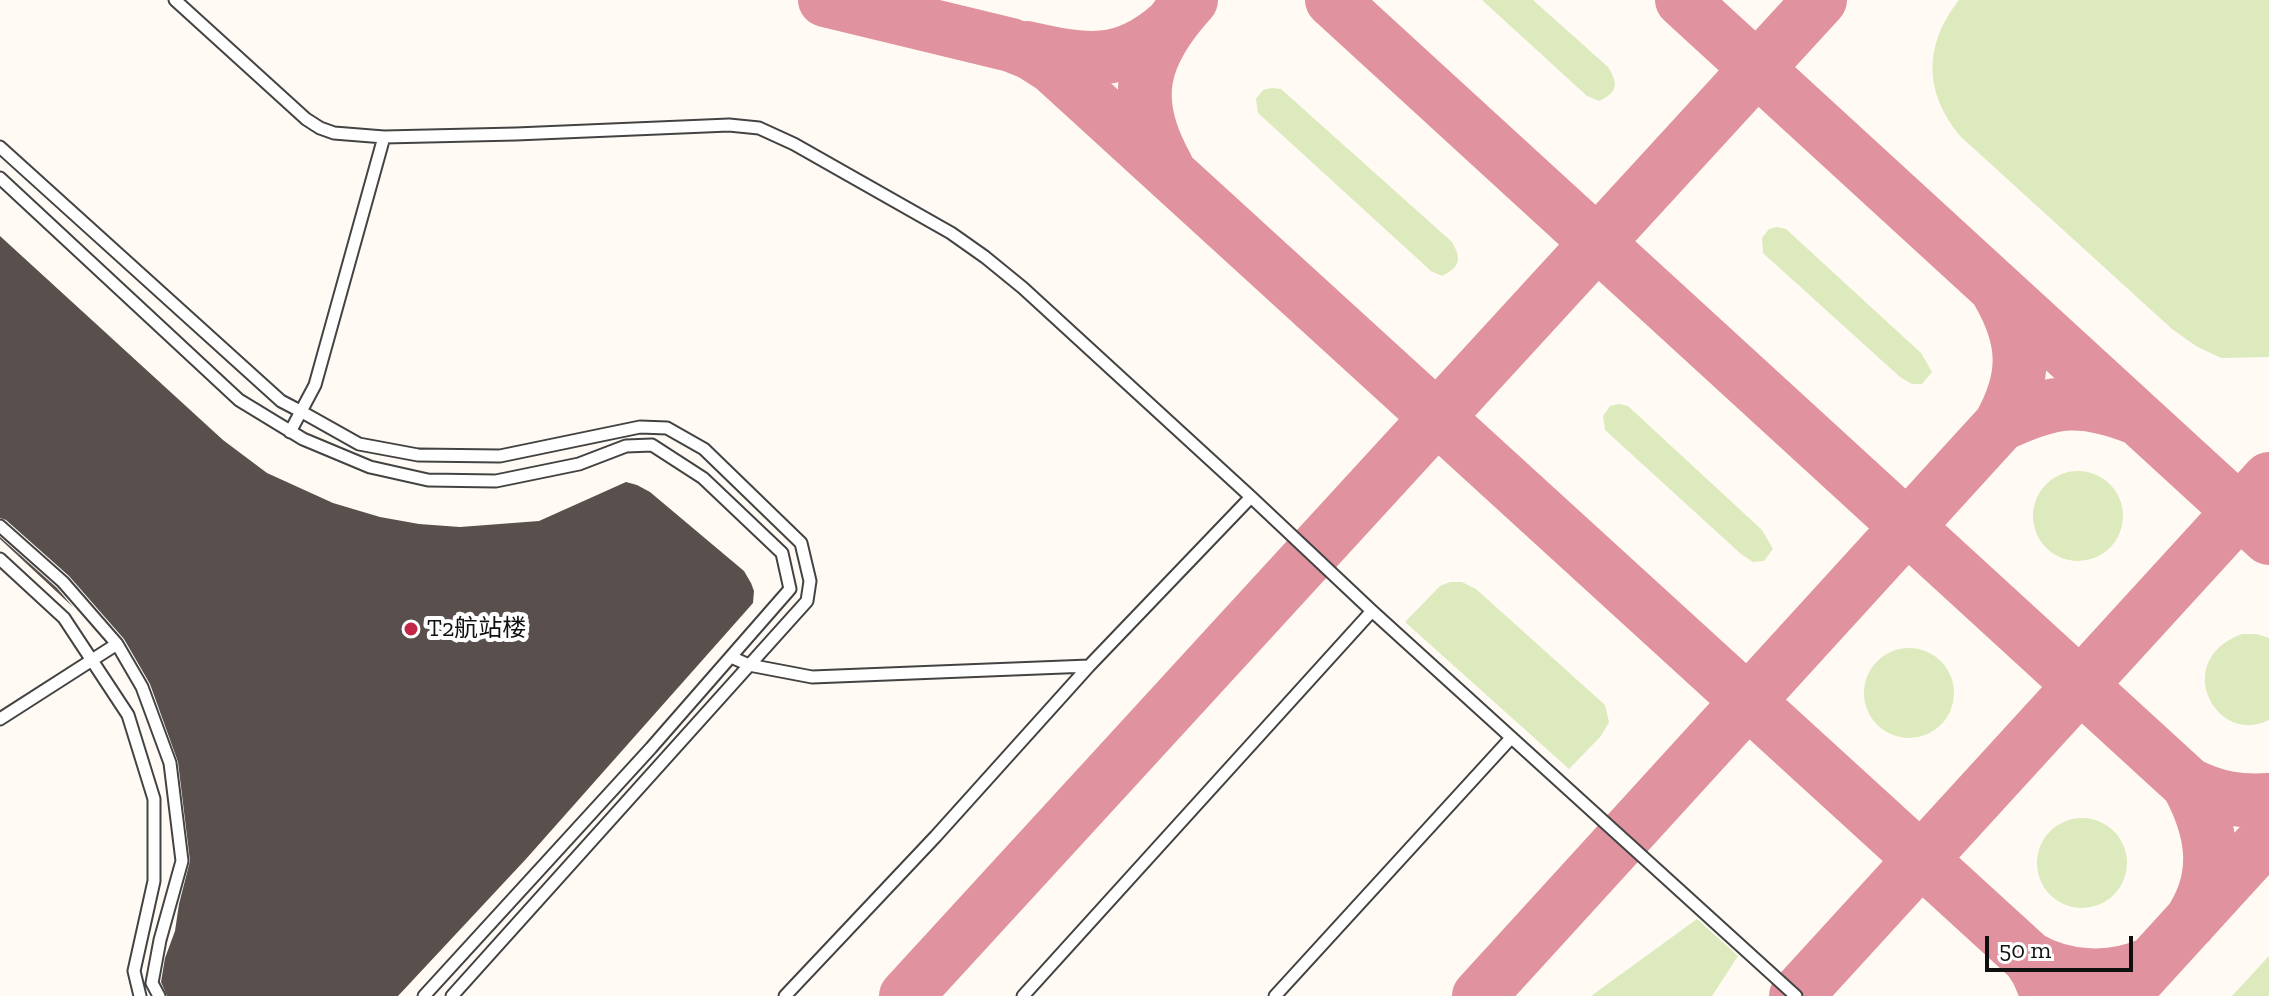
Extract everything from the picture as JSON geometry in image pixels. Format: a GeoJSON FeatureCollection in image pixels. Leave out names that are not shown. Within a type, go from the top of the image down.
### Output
{"type":"FeatureCollection","features":[{"type":"Feature","properties":{"kind":"lane"},"geometry":{"type":"LineString","coordinates":[[175,0],[313,124],[334,133],[384,137],[729,125],[759,128],[778,135],[951,233],[1023,288],[1372,611],[1796,996]]}},
{"type":"Feature","properties":{"kind":"lane"},"geometry":{"type":"LineString","coordinates":[[290,432],[315,385],[384,137]]}},
{"type":"Feature","properties":{"kind":"lane"},"geometry":{"type":"LineString","coordinates":[[0,147],[281,401],[359,444],[418,455],[500,456],[640,427],[667,428],[704,449],[801,543],[810,581],[807,601],[452,996]]}},
{"type":"Feature","properties":{"kind":"lane"},"geometry":{"type":"LineString","coordinates":[[0,178],[239,400],[303,439],[370,467],[428,480],[496,481],[579,464],[626,446],[652,445],[703,478],[782,553],[790,589],[651,748],[424,996]]}},
{"type":"Feature","properties":{"kind":"lane"},"geometry":{"type":"LineString","coordinates":[[785,996],[936,836],[1089,666],[1251,497]]}},
{"type":"Feature","properties":{"kind":"lane"},"geometry":{"type":"LineString","coordinates":[[0,526],[63,582],[117,644],[142,687],[170,763],[182,861],[160,940],[152,983],[159,996]]}},
{"type":"Feature","properties":{"kind":"lane"},"geometry":{"type":"LineString","coordinates":[[0,559],[64,618],[128,715],[154,799],[154,881],[134,971],[140,996]]}},
{"type":"Feature","properties":{"kind":"lane"},"geometry":{"type":"LineString","coordinates":[[1023,996],[1372,611]]}},
{"type":"Feature","properties":{"kind":"lane"},"geometry":{"type":"LineString","coordinates":[[0,719],[117,644]]}},
{"type":"Feature","properties":{"kind":"lane"},"geometry":{"type":"LineString","coordinates":[[731,657],[749,665],[812,677],[1089,666]]}},
{"type":"Feature","properties":{"kind":"lane"},"geometry":{"type":"LineString","coordinates":[[1275,996],[1511,738]]}},
{"type":"Feature","properties":{"kind":"green space"},"geometry":{"type":"Polygon","coordinates":[[[1482,0],[1533,0],[1608,67],[1614,78],[1613,91],[1599,101],[1587,96],[1482,0]]]}},
{"type":"Feature","properties":{"kind":"green space"},"geometry":{"type":"Polygon","coordinates":[[[1959,0],[2269,0],[2269,357],[2221,358],[2196,346],[2172,329],[1960,136],[1940,103],[1932,69],[1939,34],[1959,0]]]}},
{"type":"Feature","properties":{"kind":"green space"},"geometry":{"type":"Polygon","coordinates":[[[1281,89],[1452,242],[1458,258],[1456,266],[1442,276],[1431,271],[1258,113],[1256,99],[1263,90],[1281,89]]]}},
{"type":"Feature","properties":{"kind":"green space"},"geometry":{"type":"Polygon","coordinates":[[[1769,229],[1786,229],[1921,353],[1932,372],[1922,384],[1912,384],[1900,377],[1763,253],[1762,238],[1769,229]]]}},
{"type":"Feature","properties":{"kind":"green space"},"geometry":{"type":"Polygon","coordinates":[[[1610,406],[1628,406],[1762,530],[1773,549],[1764,561],[1753,562],[1741,554],[1605,430],[1603,416],[1610,406]]]}},
{"type":"Feature","properties":{"kind":"green space"},"geometry":{"type":"Polygon","coordinates":[[[2078,471],[2095,474],[2110,484],[2120,499],[2123,516],[2120,533],[2110,548],[2095,558],[2078,561],[2061,558],[2046,548],[2036,533],[2033,516],[2036,499],[2046,484],[2061,474],[2078,471]]]}},
{"type":"Feature","properties":{"kind":"green space"},"geometry":{"type":"Polygon","coordinates":[[[1462,582],[1476,589],[1605,705],[1609,722],[1601,736],[1569,769],[1405,622],[1440,586],[1462,582]]]}},
{"type":"Feature","properties":{"kind":"green space"},"geometry":{"type":"Polygon","coordinates":[[[2242,634],[2269,638],[2269,720],[2250,725],[2232,722],[2218,712],[2209,697],[2205,680],[2208,662],[2220,646],[2242,634]]]}},
{"type":"Feature","properties":{"kind":"green space"},"geometry":{"type":"Polygon","coordinates":[[[1909,648],[1926,651],[1941,661],[1951,676],[1954,693],[1951,710],[1941,725],[1926,735],[1909,738],[1892,735],[1877,725],[1867,710],[1864,693],[1867,676],[1877,661],[1892,651],[1909,648]]]}},
{"type":"Feature","properties":{"kind":"green space"},"geometry":{"type":"Polygon","coordinates":[[[2082,818],[2099,821],[2114,831],[2124,846],[2127,863],[2124,880],[2114,895],[2099,905],[2082,908],[2065,905],[2050,895],[2040,880],[2037,863],[2040,846],[2050,831],[2065,821],[2082,818]]]}},
{"type":"Feature","properties":{"kind":"green space"},"geometry":{"type":"Polygon","coordinates":[[[1697,919],[1738,956],[1712,996],[1591,996],[1697,919]]]}},
{"type":"Feature","properties":{"kind":"green space"},"geometry":{"type":"Polygon","coordinates":[[[2269,956],[2269,996],[2232,996],[2269,956]]]}},
{"type":"Feature","properties":{"kind":"building","name":"T2航站楼"},"geometry":{"type":"Polygon","coordinates":[[[0,236],[223,440],[267,473],[333,503],[380,517],[460,527],[539,521],[626,482],[650,492],[744,571],[751,583],[753,603],[526,859],[398,996],[167,996],[161,982],[165,958],[175,931],[190,861],[178,762],[150,684],[124,639],[69,576],[0,518],[0,236]]]}},
{"type":"Feature","properties":{"kind":"building"},"geometry":{"type":"Polygon","coordinates":[[[0,539],[57,588],[73,607],[0,539]]]}},
{"type":"Feature","properties":{"kind":"taxiway"},"geometry":{"type":"LineString","coordinates":[[825,0],[1011,45],[1053,67],[2029,958]]}},
{"type":"Feature","properties":{"kind":"taxiway"},"geometry":{"type":"LineString","coordinates":[[1167,167],[1148,120],[1146,79],[1151,59],[1161,40],[1191,0]]}},
{"type":"Feature","properties":{"kind":"taxiway"},"geometry":{"type":"LineString","coordinates":[[1332,0],[2188,784]]}},
{"type":"Feature","properties":{"kind":"taxiway"},"geometry":{"type":"LineString","coordinates":[[1682,0],[2269,538]]}},
{"type":"Feature","properties":{"kind":"taxiway"},"geometry":{"type":"LineString","coordinates":[[906,996],[1820,0]]}},
{"type":"Feature","properties":{"kind":"taxiway"},"geometry":{"type":"LineString","coordinates":[[1027,48],[1067,56],[1102,58],[1136,49],[1170,25]]}},
{"type":"Feature","properties":{"kind":"taxiway"},"geometry":{"type":"LineString","coordinates":[[1998,292],[2014,326],[2020,358],[2015,391],[2000,425],[2036,410],[2068,404],[2101,407],[2139,419]]}},
{"type":"Feature","properties":{"kind":"taxiway"},"geometry":{"type":"LineString","coordinates":[[1479,996],[2000,425]]}},
{"type":"Feature","properties":{"kind":"taxiway"},"geometry":{"type":"LineString","coordinates":[[1796,996],[2269,479]]}},
{"type":"Feature","properties":{"kind":"taxiway"},"geometry":{"type":"LineString","coordinates":[[2190,922],[2206,888],[2210,853],[2203,818],[2188,784],[2227,798],[2269,800]]}},
{"type":"Feature","properties":{"kind":"taxiway"},"geometry":{"type":"LineString","coordinates":[[2122,996],[2269,835]]}},
{"type":"Feature","properties":{"kind":"taxiway"},"geometry":{"type":"LineString","coordinates":[[2048,996],[2029,958],[2058,970],[2089,975],[2120,973],[2150,964]]}},
{"type":"Feature","properties":{"kind":"place","name":"T2航站楼"},"geometry":{"type":"Point","coordinates":[411,629]}}]}
